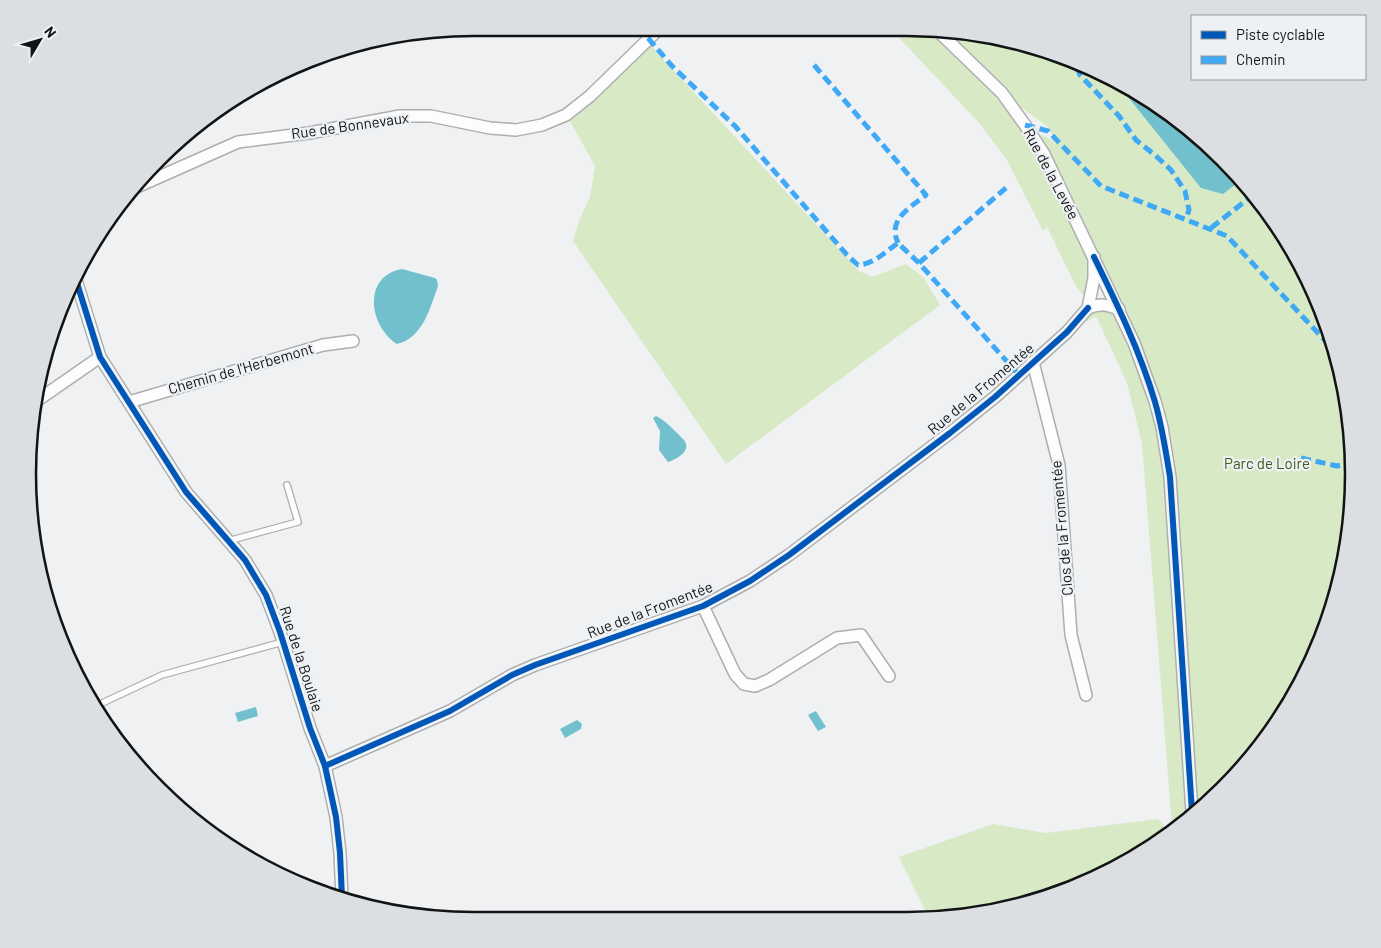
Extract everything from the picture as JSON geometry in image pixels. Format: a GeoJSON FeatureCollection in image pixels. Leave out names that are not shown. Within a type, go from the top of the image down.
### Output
{"type":"FeatureCollection","features":[{"type":"Feature","properties":{"kind":"street","name":"Rue de Bonnevaux"},"geometry":{"type":"LineString","coordinates":[[146,183],[238,142],[309,133],[400,116],[431,116],[490,128],[516,130],[542,125],[566,116],[590,96],[652,36]]}},
{"type":"Feature","properties":{"kind":"street","name":"Rue de la Levée"},"geometry":{"type":"LineString","coordinates":[[945,38],[1002,94],[1026,125],[1044,154],[1119,309],[1134,343],[1155,401],[1162,427],[1170,477],[1192,806]]}},
{"type":"Feature","properties":{"kind":"street","name":"Rue de la Fromentée"},"geometry":{"type":"LineString","coordinates":[[325,766],[450,711],[534,665],[703,606],[750,581],[790,556],[958,427],[995,397],[1067,332],[1088,308],[1094,278],[1094,257]]}},
{"type":"Feature","properties":{"kind":"street","name":"Rue de la Boulaie"},"geometry":{"type":"LineString","coordinates":[[78,287],[100,357],[186,492],[245,560],[266,595],[310,728],[325,766],[336,817],[342,891]]}},
{"type":"Feature","properties":{"kind":"street"},"geometry":{"type":"LineString","coordinates":[[1088,308],[1098,304],[1119,309]]}},
{"type":"Feature","properties":{"kind":"street","name":"Chemin de l'Herbemont"},"geometry":{"type":"LineString","coordinates":[[129,402],[323,345],[353,341]]}},
{"type":"Feature","properties":{"kind":"street"},"geometry":{"type":"LineString","coordinates":[[44,396],[100,357]]}},
{"type":"Feature","properties":{"kind":"street","name":"Clos de la Fromentée"},"geometry":{"type":"LineString","coordinates":[[1034,362],[1059,465],[1071,634],[1086,695]]}},
{"type":"Feature","properties":{"kind":"street"},"geometry":{"type":"LineString","coordinates":[[703,606],[735,674],[744,684],[754,686],[769,680],[837,638],[862,634],[889,676]]}},
{"type":"Feature","properties":{"kind":"lane"},"geometry":{"type":"LineString","coordinates":[[228,541],[298,522],[287,485]]}},
{"type":"Feature","properties":{"kind":"lane"},"geometry":{"type":"LineString","coordinates":[[101,703],[162,675],[283,642]]}},
{"type":"Feature","properties":{"kind":"green space"},"geometry":{"type":"Polygon","coordinates":[[[898,36],[938,37],[1002,99],[1041,155],[1090,259],[1088,295],[1082,294],[1076,286],[1047,227],[1043,231],[1007,160],[980,124],[898,36]]]}},
{"type":"Feature","properties":{"kind":"green space","name":"Parc de Loire"},"geometry":{"type":"Polygon","coordinates":[[[953,39],[1020,51],[1048,59],[1101,81],[1150,110],[1196,145],[1236,185],[1271,231],[1286,255],[1300,280],[1311,306],[1322,333],[1330,361],[1341,417],[1345,474],[1341,531],[1330,587],[1322,615],[1300,668],[1271,717],[1236,763],[1197,802],[1171,446],[1160,400],[1120,298],[1040,134],[1052,140],[1057,146],[1048,127],[1022,108],[953,39]]]}},
{"type":"Feature","properties":{"kind":"green space"},"geometry":{"type":"Polygon","coordinates":[[[650,45],[859,271],[872,277],[906,264],[924,278],[940,305],[726,464],[573,241],[579,221],[590,197],[595,166],[570,121],[601,94],[650,45]]]}},
{"type":"Feature","properties":{"kind":"green space"},"geometry":{"type":"Polygon","coordinates":[[[1095,308],[1115,312],[1157,418],[1168,479],[1189,809],[1172,822],[1142,443],[1127,383],[1096,316],[1076,328],[1095,308]]]}},
{"type":"Feature","properties":{"kind":"green space"},"geometry":{"type":"Polygon","coordinates":[[[1158,819],[1164,827],[1101,867],[1048,889],[1020,897],[964,908],[926,911],[899,857],[993,824],[1046,833],[1158,819]]]}},
{"type":"Feature","properties":{"kind":"water"},"geometry":{"type":"Polygon","coordinates":[[[1127,96],[1150,110],[1196,145],[1235,184],[1223,194],[1201,188],[1127,96]]]}},
{"type":"Feature","properties":{"kind":"water"},"geometry":{"type":"Polygon","coordinates":[[[402,269],[435,278],[438,286],[419,329],[406,341],[397,344],[380,326],[374,302],[375,291],[380,281],[389,273],[402,269]]]}},
{"type":"Feature","properties":{"kind":"water"},"geometry":{"type":"Polygon","coordinates":[[[656,416],[671,427],[686,444],[685,451],[682,454],[668,462],[659,450],[660,431],[653,418],[656,416]]]}},
{"type":"Feature","properties":{"kind":"water"},"geometry":{"type":"Polygon","coordinates":[[[256,707],[258,716],[238,722],[235,713],[256,707]]]}},
{"type":"Feature","properties":{"kind":"water"},"geometry":{"type":"Polygon","coordinates":[[[816,711],[826,727],[818,731],[808,715],[816,711]]]}},
{"type":"Feature","properties":{"kind":"water"},"geometry":{"type":"Polygon","coordinates":[[[577,720],[582,724],[581,729],[565,738],[560,729],[577,720]]]}},
{"type":"Feature","properties":{"kind":"marked path"},"geometry":{"type":"LineString","coordinates":[[648,38],[672,66],[735,126],[847,255],[858,265],[874,260],[898,243],[919,263],[1019,375]]}},
{"type":"Feature","properties":{"kind":"marked path"},"geometry":{"type":"LineString","coordinates":[[814,65],[926,195],[907,210],[898,221],[895,227],[898,243]]}},
{"type":"Feature","properties":{"kind":"marked path"},"geometry":{"type":"LineString","coordinates":[[1079,72],[1119,116],[1136,140],[1171,170],[1185,191],[1189,210],[1186,219]]}},
{"type":"Feature","properties":{"kind":"marked path"},"geometry":{"type":"LineString","coordinates":[[1025,125],[1048,131],[1101,186],[1227,236],[1324,339]]}},
{"type":"Feature","properties":{"kind":"marked path"},"geometry":{"type":"LineString","coordinates":[[919,263],[1006,188]]}},
{"type":"Feature","properties":{"kind":"marked path"},"geometry":{"type":"LineString","coordinates":[[1211,228],[1247,199]]}},
{"type":"Feature","properties":{"kind":"marked path"},"geometry":{"type":"LineString","coordinates":[[1301,458],[1337,466],[1345,464]]}},
{"type":"Feature","properties":{"kind":"cycle path"},"geometry":{"type":"LineString","coordinates":[[1094,257],[1135,346],[1149,383],[1162,430],[1170,477],[1192,806]]}},
{"type":"Feature","properties":{"kind":"cycle path"},"geometry":{"type":"LineString","coordinates":[[78,287],[100,357],[186,492],[245,560],[266,595],[280,632],[310,728],[325,766],[336,817],[342,891]]}},
{"type":"Feature","properties":{"kind":"cycle path"},"geometry":{"type":"LineString","coordinates":[[325,766],[450,711],[512,675],[535,665],[703,606],[750,581],[789,555],[995,397],[1067,332],[1088,308]]}}]}
